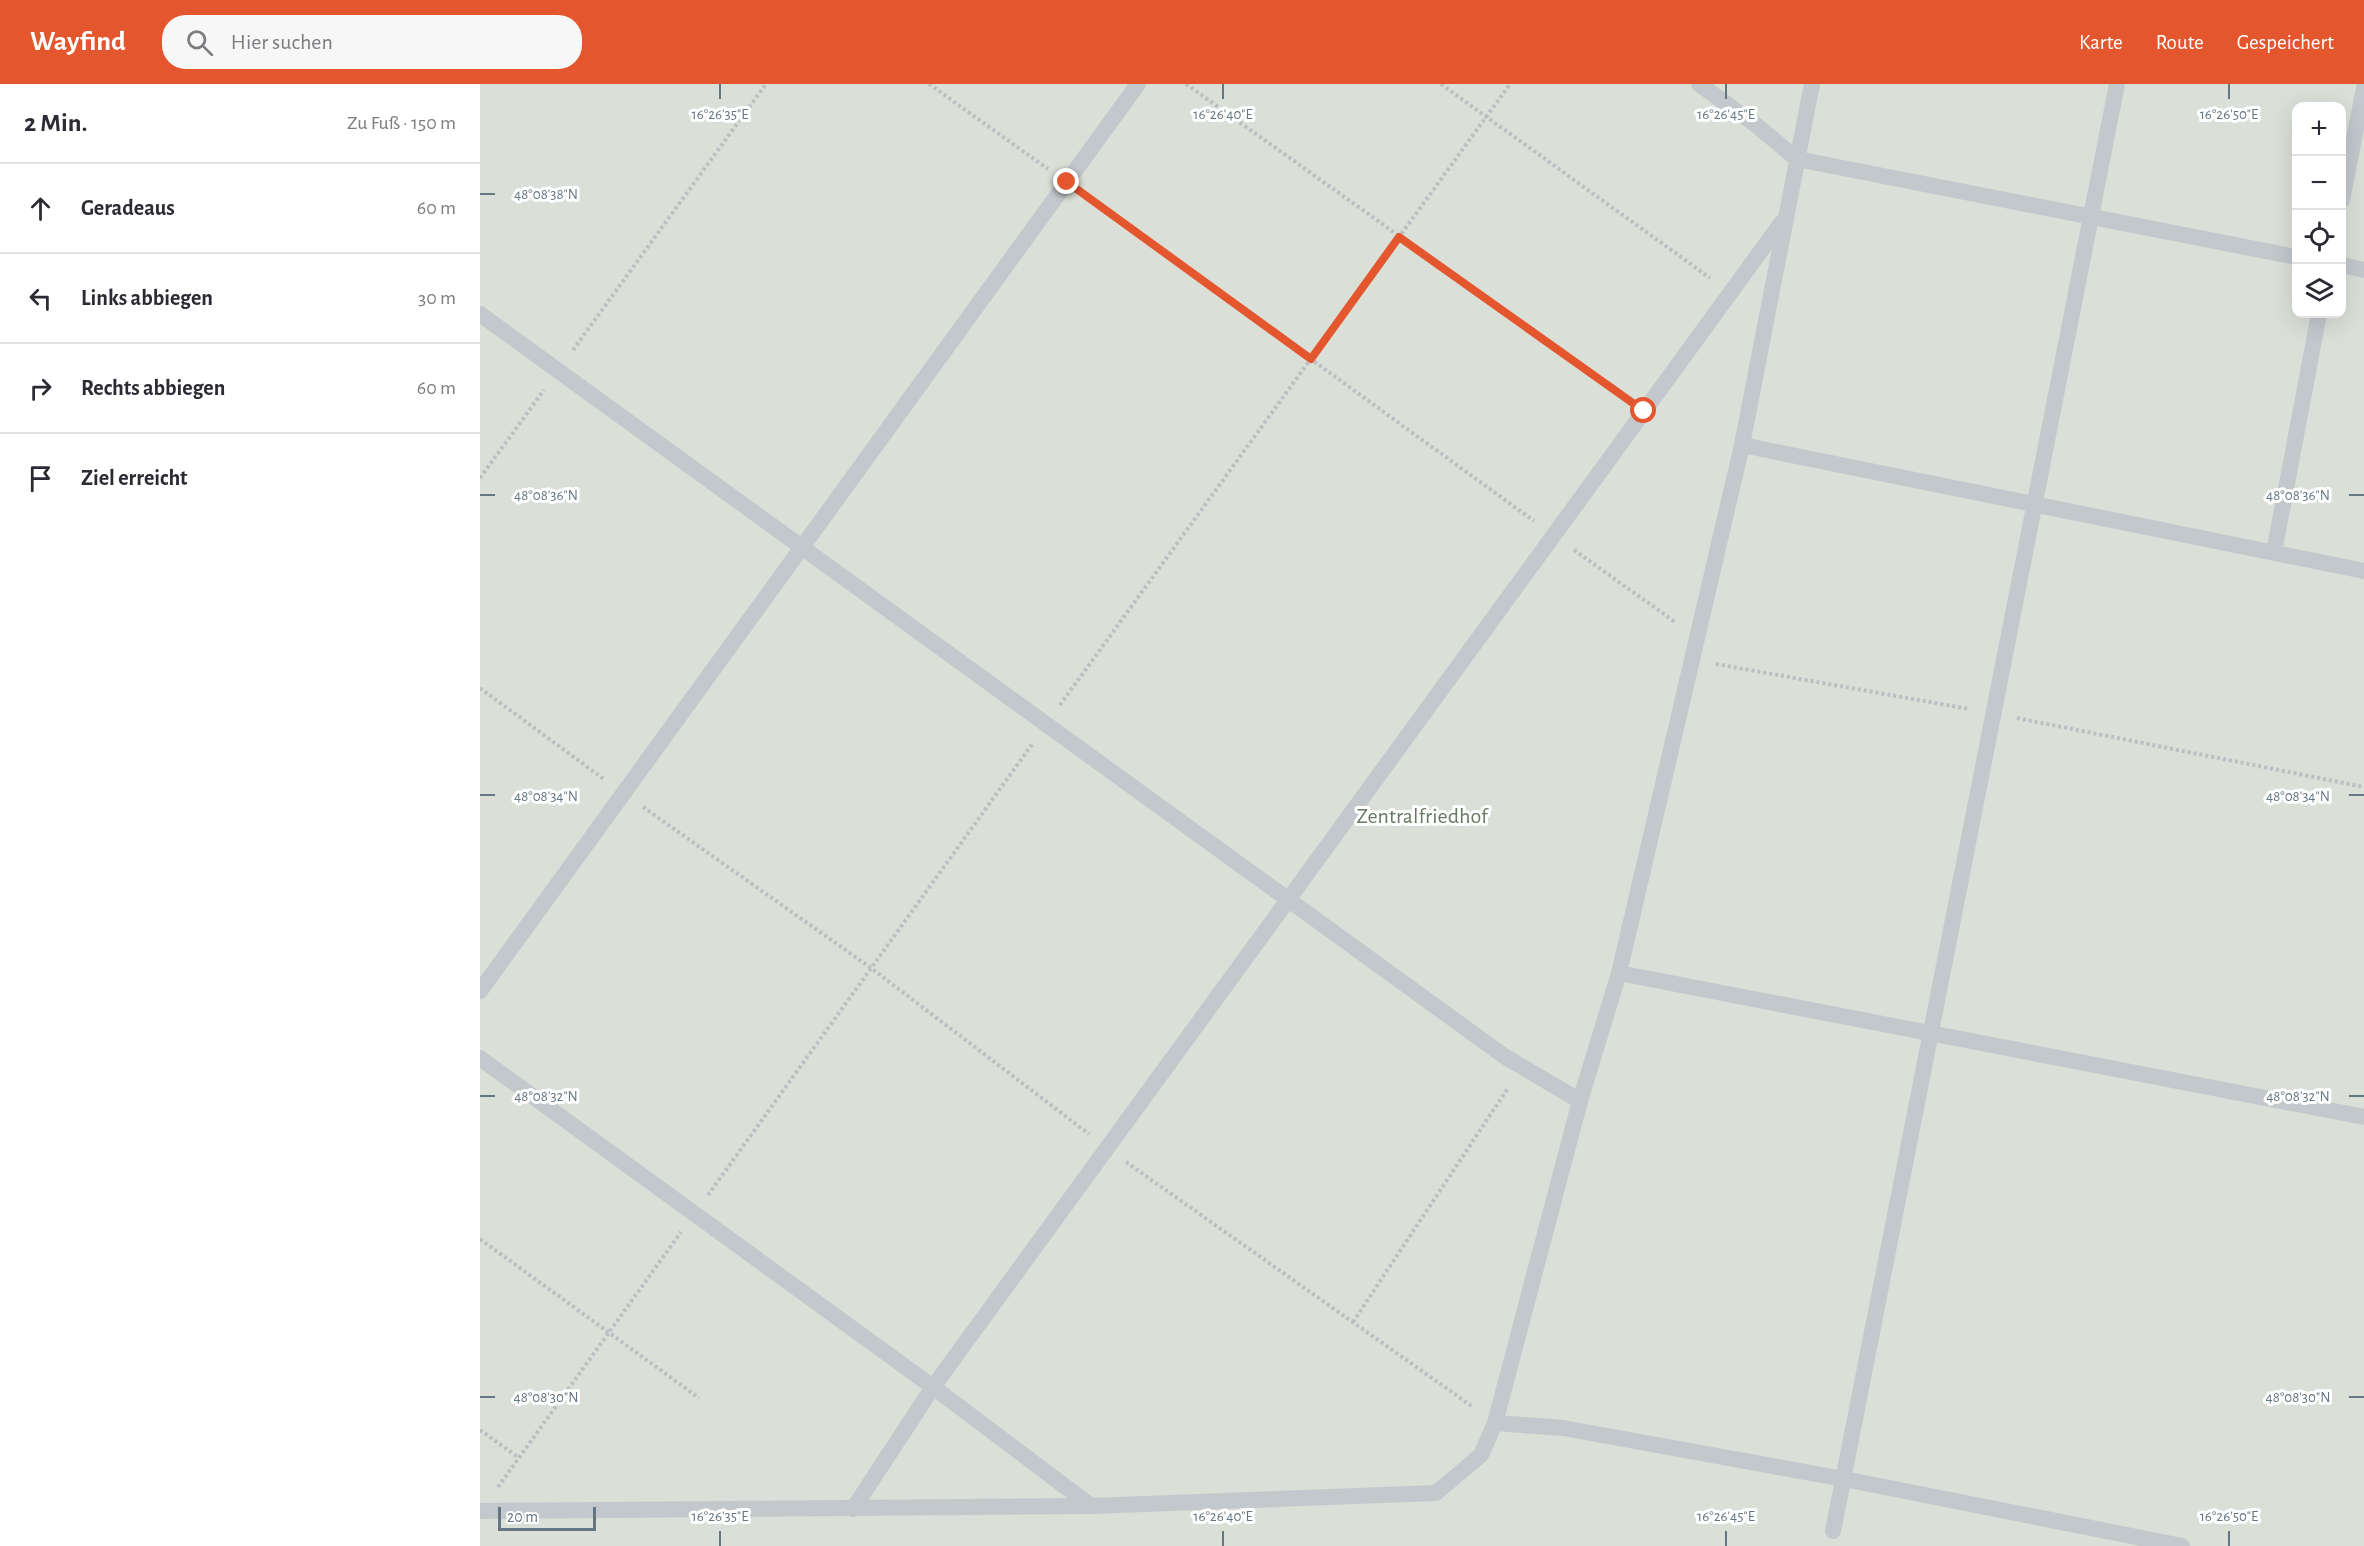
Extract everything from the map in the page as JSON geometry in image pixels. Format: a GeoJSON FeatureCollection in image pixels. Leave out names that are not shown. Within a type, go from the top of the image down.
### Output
{"type":"FeatureCollection","features":[{"type":"Feature","properties":{"kind":"lane"},"geometry":{"type":"LineString","coordinates":[[480,991],[1138,84]]}},
{"type":"Feature","properties":{"kind":"lane"},"geometry":{"type":"LineString","coordinates":[[1699,84],[1756,125],[1797,159],[2292,256]]}},
{"type":"Feature","properties":{"kind":"lane"},"geometry":{"type":"LineString","coordinates":[[480,1511],[1091,1506],[1436,1493],[1481,1455],[1495,1423],[1580,1101],[1619,973],[1742,445],[1812,84]]}},
{"type":"Feature","properties":{"kind":"lane"},"geometry":{"type":"LineString","coordinates":[[1833,1531],[2117,84]]}},
{"type":"Feature","properties":{"kind":"lane"},"geometry":{"type":"LineString","coordinates":[[2346,180],[2364,88]]}},
{"type":"Feature","properties":{"kind":"lane"},"geometry":{"type":"LineString","coordinates":[[852,1509],[933,1387],[1785,218]]}},
{"type":"Feature","properties":{"kind":"lane"},"geometry":{"type":"LineString","coordinates":[[2346,266],[2364,270]]}},
{"type":"Feature","properties":{"kind":"lane"},"geometry":{"type":"LineString","coordinates":[[480,314],[1288,900],[1522,1067],[1580,1101]]}},
{"type":"Feature","properties":{"kind":"lane"},"geometry":{"type":"LineString","coordinates":[[2274,552],[2318,318]]}},
{"type":"Feature","properties":{"kind":"lane"},"geometry":{"type":"LineString","coordinates":[[1742,445],[2364,571]]}},
{"type":"Feature","properties":{"kind":"lane"},"geometry":{"type":"LineString","coordinates":[[1619,973],[2364,1117]]}},
{"type":"Feature","properties":{"kind":"lane"},"geometry":{"type":"LineString","coordinates":[[480,1058],[933,1387],[1091,1506]]}},
{"type":"Feature","properties":{"kind":"lane"},"geometry":{"type":"LineString","coordinates":[[1495,1423],[1563,1428],[1844,1479],[2182,1546]]}},
{"type":"Feature","properties":{"kind":"path"},"geometry":{"type":"LineString","coordinates":[[480,478],[766,84]]}},
{"type":"Feature","properties":{"kind":"path"},"geometry":{"type":"LineString","coordinates":[[928,84],[1697,638]]}},
{"type":"Feature","properties":{"kind":"path"},"geometry":{"type":"LineString","coordinates":[[1186,84],[1644,411]]}},
{"type":"Feature","properties":{"kind":"path"},"geometry":{"type":"LineString","coordinates":[[1441,84],[1730,293]]}},
{"type":"Feature","properties":{"kind":"path"},"geometry":{"type":"LineString","coordinates":[[480,1511],[1510,84]]}},
{"type":"Feature","properties":{"kind":"path"},"geometry":{"type":"LineString","coordinates":[[1692,660],[1993,714],[2364,787]]}},
{"type":"Feature","properties":{"kind":"path"},"geometry":{"type":"LineString","coordinates":[[480,688],[624,794],[871,968],[1107,1148],[1495,1423]]}},
{"type":"Feature","properties":{"kind":"path"},"geometry":{"type":"LineString","coordinates":[[1353,1322],[1522,1067]]}},
{"type":"Feature","properties":{"kind":"path"},"geometry":{"type":"LineString","coordinates":[[480,1239],[699,1398]]}},
{"type":"Feature","properties":{"kind":"path"},"geometry":{"type":"LineString","coordinates":[[480,1430],[519,1458]]}},
{"type":"Feature","properties":{"kind":"green space","name":"Zentralfriedhof"},"geometry":{"type":"Polygon","coordinates":[[[480,84],[2364,84],[2364,1546],[480,1546],[480,84]]]}},
{"type":"Feature","properties":{"kind":"route"},"geometry":{"type":"LineString","coordinates":[[1067,182],[1311,359],[1399,237],[1644,411]]}}]}
